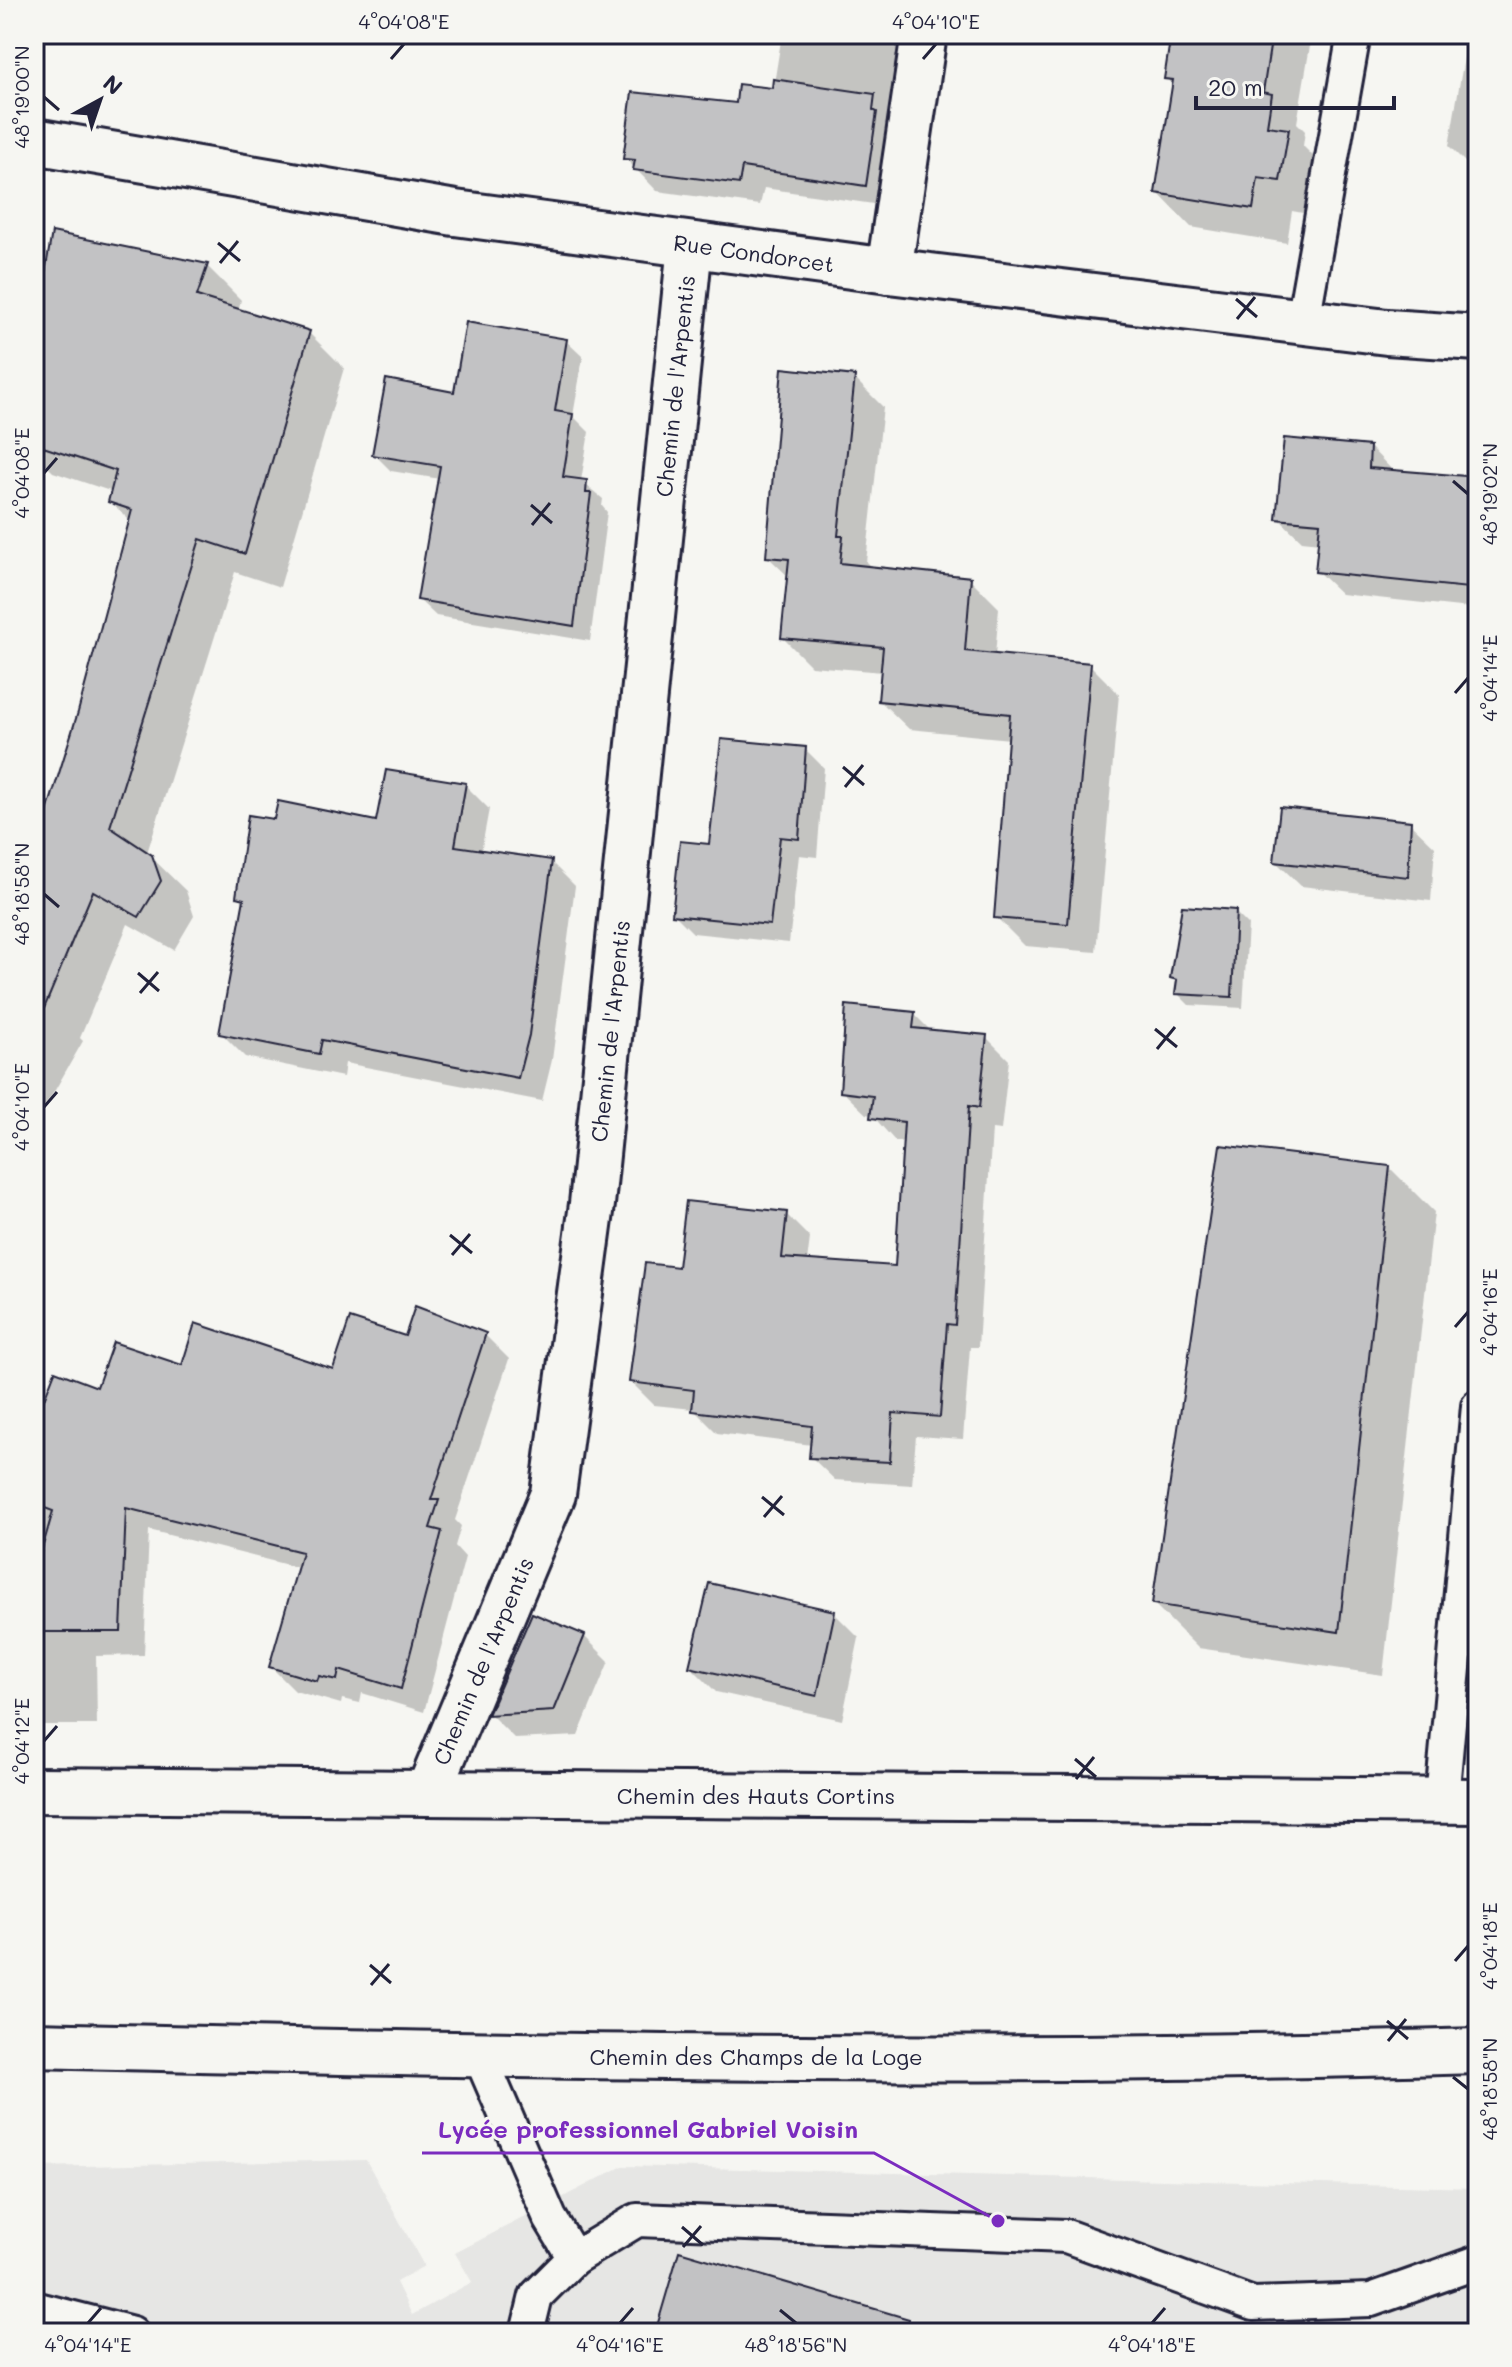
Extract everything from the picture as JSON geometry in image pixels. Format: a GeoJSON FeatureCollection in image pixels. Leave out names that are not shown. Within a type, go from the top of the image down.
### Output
{"type":"FeatureCollection","features":[{"type":"Feature","properties":{"kind":"street"},"geometry":{"type":"LineString","coordinates":[[889,271],[924,34]]}},
{"type":"Feature","properties":{"kind":"street","name":"Rue Condorcet"},"geometry":{"type":"LineString","coordinates":[[34,141],[455,213],[889,271],[1303,321],[1478,338]]}},
{"type":"Feature","properties":{"kind":"street","name":"Chemin de l'Arpentis"},"geometry":{"type":"LineString","coordinates":[[428,1793],[553,1494],[592,1204],[690,245]]}},
{"type":"Feature","properties":{"kind":"street","name":"Chemin des Hauts Cortins"},"geometry":{"type":"LineString","coordinates":[[34,1790],[1460,1800]]}},
{"type":"Feature","properties":{"kind":"street","name":"Chemin des Champs de la Loge"},"geometry":{"type":"LineString","coordinates":[[34,2045],[480,2056],[1285,2056],[1478,2051]]}},
{"type":"Feature","properties":{"kind":"lane"},"geometry":{"type":"LineString","coordinates":[[1303,321],[1354,34]]}},
{"type":"Feature","properties":{"kind":"lane"},"geometry":{"type":"LineString","coordinates":[[1460,1800],[1478,1406]]}},
{"type":"Feature","properties":{"kind":"lane"},"geometry":{"type":"LineString","coordinates":[[480,2056],[550,2218],[574,2258]]}},
{"type":"Feature","properties":{"kind":"lane"},"geometry":{"type":"LineString","coordinates":[[527,2333],[536,2296],[574,2258],[637,2220],[1066,2236],[1253,2304],[1371,2300],[1478,2262]]}},
{"type":"Feature","properties":{"kind":"lane"},"geometry":{"type":"LineString","coordinates":[[34,2308],[132,2333]]}},
{"type":"Feature","properties":{"kind":"shaded area"},"geometry":{"type":"Polygon","coordinates":[[[366,2160],[424,2266],[396,2282],[412,2315],[472,2282],[455,2253],[623,2166],[1478,2188],[1478,2333],[34,2333],[34,2167],[366,2160]]]}},
{"type":"Feature","properties":{"kind":"building"},"geometry":{"type":"Polygon","coordinates":[[[1171,34],[1272,34],[1263,92],[1272,94],[1267,126],[1289,129],[1280,181],[1258,178],[1253,209],[1155,193],[1173,80],[1164,79],[1171,34]]]}},
{"type":"Feature","properties":{"kind":"building"},"geometry":{"type":"Polygon","coordinates":[[[773,79],[875,94],[873,110],[877,112],[866,186],[742,167],[739,184],[633,170],[635,160],[623,159],[632,92],[736,103],[738,84],[772,88],[773,79]]]}},
{"type":"Feature","properties":{"kind":"building"},"geometry":{"type":"Polygon","coordinates":[[[52,232],[208,264],[197,296],[310,331],[245,554],[200,539],[110,827],[152,855],[161,881],[139,917],[93,891],[35,1030],[34,854],[78,712],[132,510],[108,502],[116,471],[34,444],[34,337],[52,232]]]}},
{"type":"Feature","properties":{"kind":"building"},"geometry":{"type":"Polygon","coordinates":[[[466,322],[567,339],[555,411],[573,414],[563,477],[587,480],[586,493],[591,493],[574,626],[417,600],[440,466],[372,455],[386,379],[454,392],[466,322]]]}},
{"type":"Feature","properties":{"kind":"building"},"geometry":{"type":"Polygon","coordinates":[[[782,368],[855,376],[838,536],[843,536],[840,563],[971,577],[965,651],[1091,663],[1068,924],[994,918],[1010,714],[878,701],[883,647],[781,638],[789,559],[766,557],[782,368]]]}},
{"type":"Feature","properties":{"kind":"building"},"geometry":{"type":"Polygon","coordinates":[[[1284,438],[1370,446],[1369,468],[1478,477],[1478,549],[1472,548],[1468,588],[1315,572],[1320,523],[1276,519],[1284,438]]]}},
{"type":"Feature","properties":{"kind":"building"},"geometry":{"type":"Polygon","coordinates":[[[721,739],[806,747],[799,839],[780,837],[770,925],[672,915],[680,841],[709,844],[721,739]]]}},
{"type":"Feature","properties":{"kind":"building"},"geometry":{"type":"Polygon","coordinates":[[[386,770],[466,783],[455,846],[552,860],[529,1035],[518,1078],[322,1040],[319,1054],[219,1034],[244,899],[236,897],[248,815],[274,819],[278,801],[376,821],[386,770]]]}},
{"type":"Feature","properties":{"kind":"building"},"geometry":{"type":"Polygon","coordinates":[[[1280,807],[1411,821],[1408,877],[1274,862],[1280,807]]]}},
{"type":"Feature","properties":{"kind":"building"},"geometry":{"type":"Polygon","coordinates":[[[1182,906],[1236,910],[1232,997],[1175,994],[1177,980],[1170,978],[1182,906]]]}},
{"type":"Feature","properties":{"kind":"building"},"geometry":{"type":"Polygon","coordinates":[[[846,1005],[915,1012],[913,1028],[987,1035],[979,1108],[969,1106],[955,1325],[947,1324],[940,1417],[893,1413],[890,1462],[809,1458],[812,1426],[692,1411],[694,1390],[629,1382],[645,1263],[678,1267],[686,1201],[787,1212],[782,1258],[895,1266],[904,1122],[870,1118],[873,1096],[840,1092],[846,1005]]]}},
{"type":"Feature","properties":{"kind":"building"},"geometry":{"type":"Polygon","coordinates":[[[1220,1145],[1390,1166],[1339,1632],[1152,1604],[1220,1145]]]}},
{"type":"Feature","properties":{"kind":"building"},"geometry":{"type":"Polygon","coordinates":[[[415,1306],[486,1333],[431,1500],[439,1500],[430,1528],[442,1531],[401,1689],[339,1670],[337,1680],[319,1676],[317,1681],[269,1667],[302,1552],[126,1508],[121,1632],[34,1632],[34,1577],[53,1511],[34,1504],[34,1425],[55,1371],[97,1387],[113,1342],[182,1365],[195,1323],[333,1369],[350,1318],[405,1336],[415,1306]]]}},
{"type":"Feature","properties":{"kind":"building"},"geometry":{"type":"Polygon","coordinates":[[[709,1583],[835,1611],[817,1696],[689,1667],[709,1583]]]}},
{"type":"Feature","properties":{"kind":"building"},"geometry":{"type":"Polygon","coordinates":[[[532,1613],[585,1635],[554,1711],[488,1715],[532,1613]]]}},
{"type":"Feature","properties":{"kind":"building"},"geometry":{"type":"Polygon","coordinates":[[[679,2251],[909,2319],[907,2333],[655,2333],[679,2251]]]}},
{"type":"Feature","properties":{"kind":"place","name":"Lycée professionnel Gabriel Voisin"},"geometry":{"type":"Point","coordinates":[998,2221]}}]}
